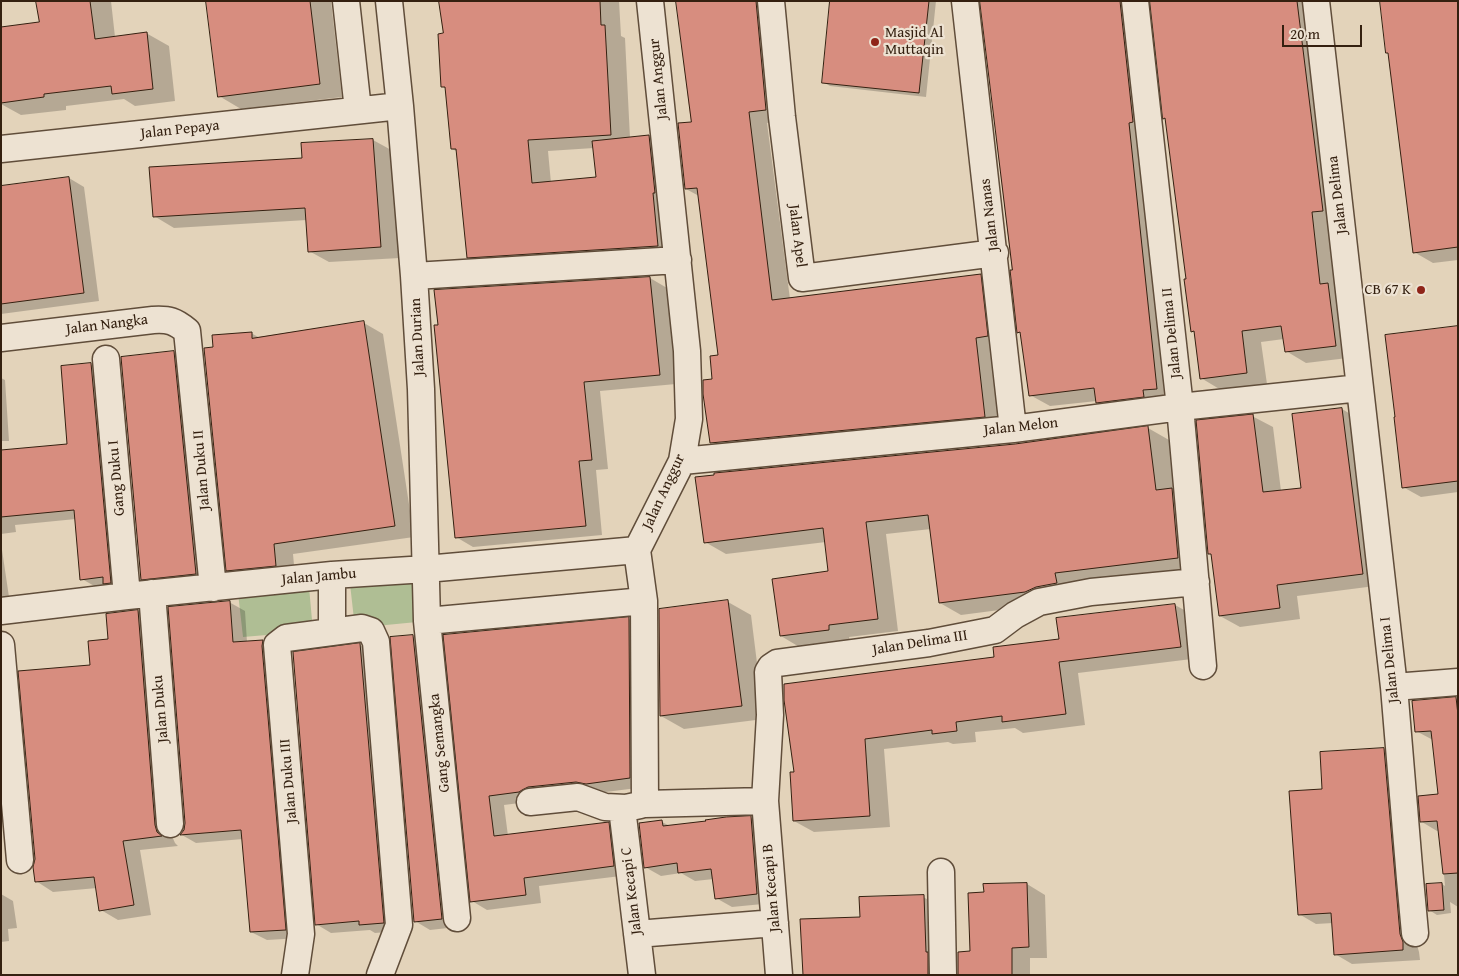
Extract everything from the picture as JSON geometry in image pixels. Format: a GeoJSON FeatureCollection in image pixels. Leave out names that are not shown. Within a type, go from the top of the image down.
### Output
{"type":"FeatureCollection","features":[{"type":"Feature","properties":{"kind":"street"},"geometry":{"type":"LineString","coordinates":[[346,1],[358,110],[400,106]]}},
{"type":"Feature","properties":{"kind":"street","name":"Jalan Durian"},"geometry":{"type":"LineString","coordinates":[[389,1],[414,276],[421,389],[426,569]]}},
{"type":"Feature","properties":{"kind":"street","name":"Jalan Anggur"},"geometry":{"type":"LineString","coordinates":[[637,550],[682,461],[689,419],[687,351],[650,1]]}},
{"type":"Feature","properties":{"kind":"street","name":"Jalan Apel"},"geometry":{"type":"LineString","coordinates":[[771,1],[782,117],[802,278],[994,253]]}},
{"type":"Feature","properties":{"kind":"street","name":"Jalan Nanas"},"geometry":{"type":"LineString","coordinates":[[966,1],[1013,428]]}},
{"type":"Feature","properties":{"kind":"street","name":"Jalan Delima II"},"geometry":{"type":"LineString","coordinates":[[1135,1],[1180,407],[1203,666]]}},
{"type":"Feature","properties":{"kind":"street","name":"Jalan Delima"},"geometry":{"type":"LineString","coordinates":[[1316,1],[1360,388]]}},
{"type":"Feature","properties":{"kind":"street","name":"Jalan Pepaya"},"geometry":{"type":"LineString","coordinates":[[1,149],[358,110]]}},
{"type":"Feature","properties":{"kind":"street"},"geometry":{"type":"LineString","coordinates":[[414,276],[678,260]]}},
{"type":"Feature","properties":{"kind":"street","name":"Jalan Nangka"},"geometry":{"type":"LineString","coordinates":[[1,338],[168,319],[180,324],[187,331],[190,352]]}},
{"type":"Feature","properties":{"kind":"street","name":"Jalan Duku II"},"geometry":{"type":"LineString","coordinates":[[190,352],[213,588]]}},
{"type":"Feature","properties":{"kind":"street","name":"Gang Duku I"},"geometry":{"type":"LineString","coordinates":[[106,359],[140,595]]}},
{"type":"Feature","properties":{"kind":"street","name":"Jalan Melon"},"geometry":{"type":"LineString","coordinates":[[682,461],[1013,428],[1180,407],[1360,388]]}},
{"type":"Feature","properties":{"kind":"street","name":"Jalan Delima I"},"geometry":{"type":"LineString","coordinates":[[1360,388],[1394,687],[1415,933]]}},
{"type":"Feature","properties":{"kind":"street"},"geometry":{"type":"LineString","coordinates":[[634,806],[644,601],[637,550]]}},
{"type":"Feature","properties":{"kind":"street","name":"Jalan Jambu"},"geometry":{"type":"LineString","coordinates":[[1,611],[332,575],[426,569],[637,550]]}},
{"type":"Feature","properties":{"kind":"street","name":"Gang Semangka"},"geometry":{"type":"LineString","coordinates":[[426,569],[427,620],[457,918]]}},
{"type":"Feature","properties":{"kind":"street"},"geometry":{"type":"LineString","coordinates":[[332,575],[332,631]]}},
{"type":"Feature","properties":{"kind":"street","name":"Jalan Delima III"},"geometry":{"type":"LineString","coordinates":[[765,800],[770,715],[768,672],[771,666],[778,663],[929,643],[995,630],[1015,615],[1040,602],[1091,592],[1196,582]]}},
{"type":"Feature","properties":{"kind":"street","name":"Jalan Duku"},"geometry":{"type":"LineString","coordinates":[[140,595],[170,824]]}},
{"type":"Feature","properties":{"kind":"street"},"geometry":{"type":"LineString","coordinates":[[427,620],[644,601]]}},
{"type":"Feature","properties":{"kind":"street","name":"Jalan Duku III"},"geometry":{"type":"LineString","coordinates":[[295,975],[301,934],[277,645],[286,638],[362,628],[370,631],[376,642],[399,925],[380,975]]}},
{"type":"Feature","properties":{"kind":"street"},"geometry":{"type":"LineString","coordinates":[[1,645],[20,860]]}},
{"type":"Feature","properties":{"kind":"street"},"geometry":{"type":"LineString","coordinates":[[1394,687],[1458,682]]}},
{"type":"Feature","properties":{"kind":"street"},"geometry":{"type":"LineString","coordinates":[[530,802],[578,797],[605,807],[765,800]]}},
{"type":"Feature","properties":{"kind":"street","name":"Jalan Kecapi B"},"geometry":{"type":"LineString","coordinates":[[765,800],[778,975]]}},
{"type":"Feature","properties":{"kind":"street","name":"Jalan Kecapi C"},"geometry":{"type":"LineString","coordinates":[[634,806],[636,974]]}},
{"type":"Feature","properties":{"kind":"street"},"geometry":{"type":"LineString","coordinates":[[941,872],[943,975]]}},
{"type":"Feature","properties":{"kind":"street"},"geometry":{"type":"LineString","coordinates":[[637,934],[774,923]]}},
{"type":"Feature","properties":{"kind":"green space"},"geometry":{"type":"Polygon","coordinates":[[[413,577],[417,622],[355,628],[350,584],[413,577]]]}},
{"type":"Feature","properties":{"kind":"green space"},"geometry":{"type":"Polygon","coordinates":[[[309,587],[313,631],[243,637],[238,593],[309,587]]]}},
{"type":"Feature","properties":{"kind":"building"},"geometry":{"type":"Polygon","coordinates":[[[36,1],[90,1],[95,39],[147,32],[153,89],[112,94],[111,86],[44,94],[44,97],[1,103],[1,27],[39,22],[36,1]]]}},
{"type":"Feature","properties":{"kind":"building"},"geometry":{"type":"Polygon","coordinates":[[[206,1],[310,1],[320,84],[218,97],[206,1]]]}},
{"type":"Feature","properties":{"kind":"building"},"geometry":{"type":"Polygon","coordinates":[[[439,1],[600,1],[601,25],[605,25],[611,135],[528,140],[532,183],[596,177],[592,141],[649,135],[658,246],[467,258],[456,149],[451,149],[445,87],[441,87],[438,34],[443,33],[439,1]]]}},
{"type":"Feature","properties":{"kind":"building"},"geometry":{"type":"Polygon","coordinates":[[[676,1],[756,1],[766,110],[749,112],[772,300],[981,274],[988,336],[976,338],[985,417],[710,443],[703,394],[703,380],[712,379],[710,356],[718,355],[697,188],[685,189],[678,123],[691,122],[676,1]]]}},
{"type":"Feature","properties":{"kind":"building","name":"Masjid Al Muttaqin"},"geometry":{"type":"Polygon","coordinates":[[[830,1],[929,1],[919,93],[822,83],[830,1]]]}},
{"type":"Feature","properties":{"kind":"building"},"geometry":{"type":"Polygon","coordinates":[[[980,1],[1120,1],[1133,122],[1129,123],[1157,389],[1143,390],[1144,397],[1096,403],[1094,388],[1029,396],[1020,332],[1017,333],[1010,270],[1012,270],[980,1]]]}},
{"type":"Feature","properties":{"kind":"building"},"geometry":{"type":"Polygon","coordinates":[[[1150,1],[1297,1],[1323,211],[1312,212],[1320,284],[1328,283],[1336,346],[1285,352],[1281,326],[1242,331],[1247,373],[1200,379],[1194,331],[1191,332],[1165,118],[1163,119],[1150,1]]]}},
{"type":"Feature","properties":{"kind":"building"},"geometry":{"type":"Polygon","coordinates":[[[1380,1],[1458,1],[1458,247],[1413,253],[1380,1]]]}},
{"type":"Feature","properties":{"kind":"building"},"geometry":{"type":"Polygon","coordinates":[[[373,139],[381,247],[308,252],[305,208],[153,217],[149,167],[302,158],[301,143],[373,139]]]}},
{"type":"Feature","properties":{"kind":"building"},"geometry":{"type":"Polygon","coordinates":[[[69,177],[84,293],[1,304],[1,186],[69,177]]]}},
{"type":"Feature","properties":{"kind":"building"},"geometry":{"type":"Polygon","coordinates":[[[650,277],[660,375],[584,382],[592,460],[579,461],[586,526],[455,538],[434,325],[438,325],[434,290],[650,277]]]}},
{"type":"Feature","properties":{"kind":"building"},"geometry":{"type":"Polygon","coordinates":[[[364,321],[395,526],[274,544],[276,566],[226,571],[204,348],[213,347],[212,335],[252,332],[252,338],[364,321]]]}},
{"type":"Feature","properties":{"kind":"building"},"geometry":{"type":"Polygon","coordinates":[[[1458,326],[1458,481],[1402,488],[1385,335],[1458,326]]]}},
{"type":"Feature","properties":{"kind":"building"},"geometry":{"type":"Polygon","coordinates":[[[174,351],[196,574],[141,580],[121,357],[174,351]]]}},
{"type":"Feature","properties":{"kind":"building"},"geometry":{"type":"Polygon","coordinates":[[[91,363],[111,583],[103,584],[103,577],[80,580],[74,510],[1,517],[1,450],[67,444],[61,366],[91,363]]]}},
{"type":"Feature","properties":{"kind":"building"},"geometry":{"type":"Polygon","coordinates":[[[1342,408],[1363,574],[1277,585],[1280,608],[1219,616],[1211,554],[1208,554],[1196,420],[1253,414],[1263,492],[1301,488],[1292,414],[1342,408]]]}},
{"type":"Feature","properties":{"kind":"building"},"geometry":{"type":"Polygon","coordinates":[[[1148,426],[1156,490],[1172,488],[1178,558],[1055,573],[1057,583],[1036,587],[1025,592],[939,603],[928,515],[866,522],[878,619],[829,625],[829,630],[780,636],[772,579],[828,571],[823,528],[704,543],[695,477],[714,475],[714,473],[1015,444],[1148,426]]]}},
{"type":"Feature","properties":{"kind":"building"},"geometry":{"type":"Polygon","coordinates":[[[728,600],[742,706],[660,716],[659,609],[728,600]]]}},
{"type":"Feature","properties":{"kind":"building"},"geometry":{"type":"Polygon","coordinates":[[[230,601],[233,642],[263,640],[286,930],[250,932],[241,830],[180,835],[184,830],[185,823],[168,607],[230,601]]]}},
{"type":"Feature","properties":{"kind":"building"},"geometry":{"type":"Polygon","coordinates":[[[1175,604],[1181,647],[1059,662],[1066,714],[1002,722],[1002,716],[956,722],[957,731],[932,734],[932,730],[865,739],[870,816],[793,821],[790,772],[794,772],[784,700],[784,684],[994,657],[993,647],[1059,639],[1056,618],[1175,604]]]}},
{"type":"Feature","properties":{"kind":"building"},"geometry":{"type":"Polygon","coordinates":[[[138,610],[155,825],[157,832],[162,836],[123,841],[134,905],[99,911],[94,877],[35,882],[33,867],[35,859],[18,671],[90,665],[88,641],[108,639],[106,614],[138,610]]]}},
{"type":"Feature","properties":{"kind":"building"},"geometry":{"type":"Polygon","coordinates":[[[629,617],[630,778],[586,784],[576,782],[528,787],[519,792],[489,796],[494,836],[609,822],[614,866],[524,878],[526,895],[470,902],[443,635],[629,617]]]}},
{"type":"Feature","properties":{"kind":"building"},"geometry":{"type":"Polygon","coordinates":[[[413,635],[442,919],[414,922],[390,637],[413,635]]]}},
{"type":"Feature","properties":{"kind":"building"},"geometry":{"type":"Polygon","coordinates":[[[360,643],[384,923],[359,925],[359,921],[315,925],[293,652],[360,643]]]}},
{"type":"Feature","properties":{"kind":"building"},"geometry":{"type":"Polygon","coordinates":[[[1456,697],[1458,715],[1458,873],[1443,874],[1437,821],[1420,822],[1418,796],[1438,794],[1431,731],[1415,732],[1412,701],[1456,697]]]}},
{"type":"Feature","properties":{"kind":"building"},"geometry":{"type":"Polygon","coordinates":[[[1384,748],[1403,950],[1334,955],[1331,913],[1298,915],[1289,791],[1322,789],[1320,752],[1384,748]]]}},
{"type":"Feature","properties":{"kind":"building"},"geometry":{"type":"Polygon","coordinates":[[[751,816],[757,894],[715,899],[711,869],[678,873],[677,863],[644,868],[639,823],[662,820],[663,826],[726,817],[751,816]]]}},
{"type":"Feature","properties":{"kind":"building"},"geometry":{"type":"Polygon","coordinates":[[[1027,883],[1029,947],[1012,948],[1012,975],[958,975],[958,952],[970,951],[968,893],[984,892],[983,884],[1027,883]]]}},
{"type":"Feature","properties":{"kind":"building"},"geometry":{"type":"Polygon","coordinates":[[[1442,883],[1444,910],[1428,911],[1426,884],[1442,883]]]}},
{"type":"Feature","properties":{"kind":"building"},"geometry":{"type":"Polygon","coordinates":[[[924,895],[928,975],[803,975],[800,919],[860,917],[859,897],[924,895]]]}},
{"type":"Feature","properties":{"kind":"place","name":"Masjid Al Muttaqin"},"geometry":{"type":"Point","coordinates":[875,42]}},
{"type":"Feature","properties":{"kind":"place","name":"CB 67 K"},"geometry":{"type":"Point","coordinates":[1421,290]}}]}
